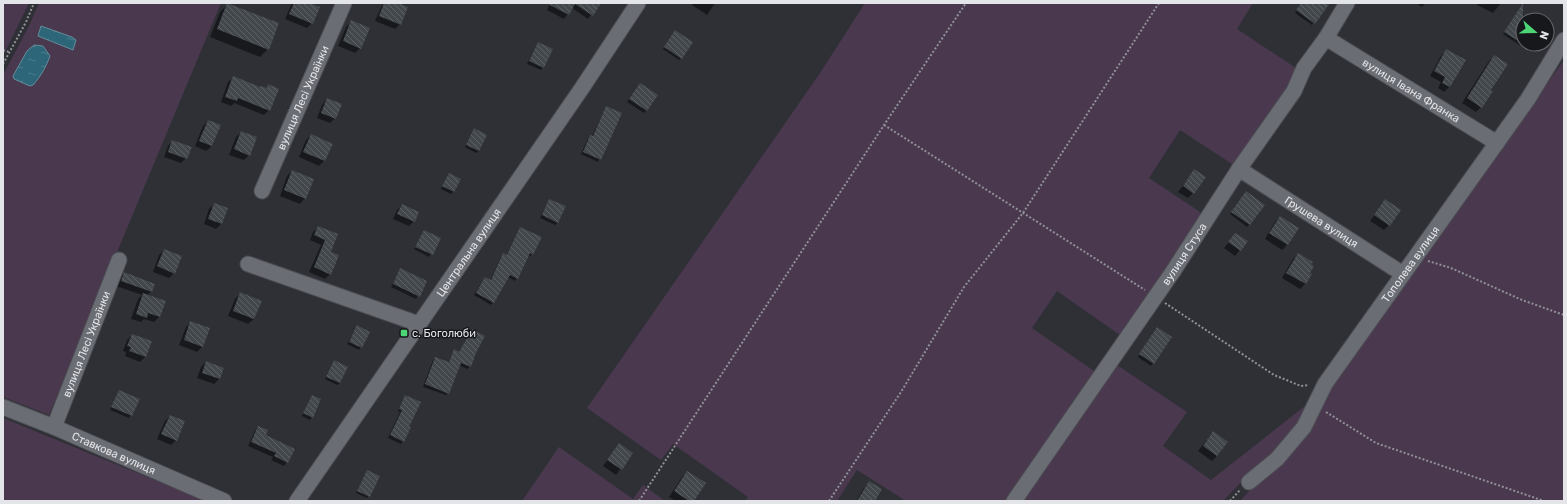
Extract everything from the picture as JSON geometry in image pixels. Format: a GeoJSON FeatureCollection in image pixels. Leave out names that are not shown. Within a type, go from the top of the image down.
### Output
{"type":"FeatureCollection","features":[{"type":"Feature","properties":{"kind":"street","name":"вулиця Лесі Українки"},"geometry":{"type":"LineString","coordinates":[[262,191],[344,3]]}},
{"type":"Feature","properties":{"kind":"street","name":"Центральна вулиця"},"geometry":{"type":"LineString","coordinates":[[297,501],[582,88],[638,3]]}},
{"type":"Feature","properties":{"kind":"street","name":"вулиця Стуса"},"geometry":{"type":"LineString","coordinates":[[1014,501],[1155,297],[1239,169],[1294,91],[1304,68],[1326,38],[1347,3]]}},
{"type":"Feature","properties":{"kind":"street","name":"вулиця Івана Франка"},"geometry":{"type":"LineString","coordinates":[[1326,38],[1496,143]]}},
{"type":"Feature","properties":{"kind":"street","name":"Тополева вулиця"},"geometry":{"type":"LineString","coordinates":[[1248,482],[1277,459],[1304,427],[1325,384],[1528,99],[1564,40]]}},
{"type":"Feature","properties":{"kind":"street","name":"Грушева вулиця"},"geometry":{"type":"LineString","coordinates":[[1239,169],[1404,274]]}},
{"type":"Feature","properties":{"kind":"street","name":"вулиця Лесі Українки"},"geometry":{"type":"LineString","coordinates":[[54,427],[119,260]]}},
{"type":"Feature","properties":{"kind":"street"},"geometry":{"type":"LineString","coordinates":[[248,264],[419,324]]}},
{"type":"Feature","properties":{"kind":"street","name":"Ставкова вулиця"},"geometry":{"type":"LineString","coordinates":[[3,407],[54,427],[224,501]]}},
{"type":"Feature","properties":{"kind":"path"},"geometry":{"type":"LineString","coordinates":[[3,64],[26,22],[34,3]]}},
{"type":"Feature","properties":{"kind":"path"},"geometry":{"type":"LineString","coordinates":[[639,501],[884,125],[966,3]]}},
{"type":"Feature","properties":{"kind":"path"},"geometry":{"type":"LineString","coordinates":[[829,501],[901,392],[964,287],[1023,213],[1159,3]]}},
{"type":"Feature","properties":{"kind":"path"},"geometry":{"type":"LineString","coordinates":[[3,50],[9,52]]}},
{"type":"Feature","properties":{"kind":"path"},"geometry":{"type":"LineString","coordinates":[[884,125],[1155,297],[1274,376],[1301,386],[1325,384]]}},
{"type":"Feature","properties":{"kind":"path"},"geometry":{"type":"LineString","coordinates":[[1415,258],[1451,268],[1522,300],[1564,315]]}},
{"type":"Feature","properties":{"kind":"path"},"geometry":{"type":"LineString","coordinates":[[1315,404],[1376,443],[1544,501]]}},
{"type":"Feature","properties":{"kind":"shaded area"},"geometry":{"type":"Polygon","coordinates":[[[3,3],[29,3],[3,56],[3,3]]]}},
{"type":"Feature","properties":{"kind":"shaded area"},"geometry":{"type":"Polygon","coordinates":[[[39,3],[221,3],[49,415],[3,397],[3,75],[30,24],[39,3]]]}},
{"type":"Feature","properties":{"kind":"shaded area"},"geometry":{"type":"Polygon","coordinates":[[[865,3],[1253,3],[1237,29],[1299,70],[1291,88],[1235,166],[1180,130],[1149,178],[1203,214],[1152,294],[1120,335],[1057,291],[1032,328],[1094,371],[1009,501],[906,501],[857,470],[837,501],[745,501],[748,497],[673,444],[661,460],[587,408],[820,73],[865,3]]]}},
{"type":"Feature","properties":{"kind":"shaded area"},"geometry":{"type":"Polygon","coordinates":[[[1564,60],[1564,501],[1240,501],[1253,487],[1331,388],[1564,60]]]}},
{"type":"Feature","properties":{"kind":"shaded area"},"geometry":{"type":"Polygon","coordinates":[[[1114,363],[1187,412],[1163,446],[1211,480],[1310,402],[1299,424],[1273,455],[1245,478],[1223,501],[1020,501],[1114,363]]]}},
{"type":"Feature","properties":{"kind":"shaded area"},"geometry":{"type":"Polygon","coordinates":[[[3,418],[206,501],[3,501],[3,418]]]}},
{"type":"Feature","properties":{"kind":"shaded area"},"geometry":{"type":"Polygon","coordinates":[[[559,447],[633,499],[643,485],[665,501],[522,501],[559,447]]]}},
{"type":"Feature","properties":{"kind":"water"},"geometry":{"type":"Polygon","coordinates":[[[41,26],[72,37],[76,40],[73,50],[38,36],[41,26]]]}},
{"type":"Feature","properties":{"kind":"water"},"geometry":{"type":"Polygon","coordinates":[[[34,45],[43,46],[50,56],[41,75],[33,85],[30,86],[14,79],[13,76],[27,51],[34,45]]]}},
{"type":"Feature","properties":{"kind":"building"},"geometry":{"type":"Polygon","coordinates":[[[227,3],[279,23],[269,50],[217,29],[227,3]]]}},
{"type":"Feature","properties":{"kind":"building"},"geometry":{"type":"Polygon","coordinates":[[[294,3],[310,3],[320,7],[313,24],[289,14],[294,3]]]}},
{"type":"Feature","properties":{"kind":"building"},"geometry":{"type":"Polygon","coordinates":[[[384,3],[398,3],[408,7],[401,25],[379,16],[384,3]]]}},
{"type":"Feature","properties":{"kind":"building"},"geometry":{"type":"Polygon","coordinates":[[[546,3],[601,3],[593,16],[575,4],[569,15],[546,3]]]}},
{"type":"Feature","properties":{"kind":"building"},"geometry":{"type":"Polygon","coordinates":[[[1301,3],[1330,3],[1315,24],[1296,10],[1301,3]]]}},
{"type":"Feature","properties":{"kind":"building"},"geometry":{"type":"Polygon","coordinates":[[[1523,3],[1523,12],[1517,12],[1523,3]]]}},
{"type":"Feature","properties":{"kind":"building"},"geometry":{"type":"Polygon","coordinates":[[[1515,15],[1515,39],[1504,32],[1515,15]]]}},
{"type":"Feature","properties":{"kind":"building"},"geometry":{"type":"Polygon","coordinates":[[[351,20],[370,28],[361,49],[343,41],[351,20]]]}},
{"type":"Feature","properties":{"kind":"building"},"geometry":{"type":"Polygon","coordinates":[[[675,30],[693,42],[682,59],[664,47],[675,30]]]}},
{"type":"Feature","properties":{"kind":"building"},"geometry":{"type":"Polygon","coordinates":[[[538,42],[553,49],[544,68],[529,61],[538,42]]]}},
{"type":"Feature","properties":{"kind":"building"},"geometry":{"type":"Polygon","coordinates":[[[1446,49],[1466,60],[1450,87],[1442,83],[1445,77],[1434,71],[1446,49]]]}},
{"type":"Feature","properties":{"kind":"building"},"geometry":{"type":"Polygon","coordinates":[[[1494,55],[1508,64],[1491,90],[1493,91],[1482,108],[1467,98],[1494,55]]]}},
{"type":"Feature","properties":{"kind":"building"},"geometry":{"type":"Polygon","coordinates":[[[233,76],[260,87],[267,88],[268,84],[279,89],[270,111],[238,98],[237,101],[225,97],[233,76]]]}},
{"type":"Feature","properties":{"kind":"building"},"geometry":{"type":"Polygon","coordinates":[[[640,83],[658,95],[647,111],[629,99],[640,83]]]}},
{"type":"Feature","properties":{"kind":"building"},"geometry":{"type":"Polygon","coordinates":[[[327,98],[342,104],[336,119],[321,113],[327,98]]]}},
{"type":"Feature","properties":{"kind":"building"},"geometry":{"type":"Polygon","coordinates":[[[606,106],[622,113],[601,160],[583,152],[590,135],[593,136],[606,106]]]}},
{"type":"Feature","properties":{"kind":"building"},"geometry":{"type":"Polygon","coordinates":[[[208,120],[221,125],[212,146],[199,141],[208,120]]]}},
{"type":"Feature","properties":{"kind":"building"},"geometry":{"type":"Polygon","coordinates":[[[474,128],[487,135],[479,151],[466,145],[474,128]]]}},
{"type":"Feature","properties":{"kind":"building"},"geometry":{"type":"Polygon","coordinates":[[[241,131],[257,137],[250,156],[234,149],[241,131]]]}},
{"type":"Feature","properties":{"kind":"building"},"geometry":{"type":"Polygon","coordinates":[[[311,134],[333,144],[325,161],[303,152],[311,134]]]}},
{"type":"Feature","properties":{"kind":"building"},"geometry":{"type":"Polygon","coordinates":[[[172,140],[192,147],[187,159],[168,152],[172,140]]]}},
{"type":"Feature","properties":{"kind":"building"},"geometry":{"type":"Polygon","coordinates":[[[1194,169],[1206,177],[1194,194],[1183,186],[1194,169]]]}},
{"type":"Feature","properties":{"kind":"building"},"geometry":{"type":"Polygon","coordinates":[[[292,170],[314,179],[306,199],[284,190],[292,170]]]}},
{"type":"Feature","properties":{"kind":"building"},"geometry":{"type":"Polygon","coordinates":[[[449,173],[461,179],[454,192],[442,186],[449,173]]]}},
{"type":"Feature","properties":{"kind":"building"},"geometry":{"type":"Polygon","coordinates":[[[1246,191],[1265,205],[1250,225],[1231,212],[1246,191]]]}},
{"type":"Feature","properties":{"kind":"building"},"geometry":{"type":"Polygon","coordinates":[[[549,199],[566,206],[558,223],[542,215],[549,199]]]}},
{"type":"Feature","properties":{"kind":"building"},"geometry":{"type":"Polygon","coordinates":[[[1385,199],[1401,210],[1390,226],[1374,215],[1385,199]]]}},
{"type":"Feature","properties":{"kind":"building"},"geometry":{"type":"Polygon","coordinates":[[[214,203],[228,208],[222,224],[208,219],[214,203]]]}},
{"type":"Feature","properties":{"kind":"building"},"geometry":{"type":"Polygon","coordinates":[[[402,204],[419,212],[415,222],[397,214],[402,204]]]}},
{"type":"Feature","properties":{"kind":"building"},"geometry":{"type":"Polygon","coordinates":[[[1280,216],[1299,228],[1288,245],[1269,233],[1280,216]]]}},
{"type":"Feature","properties":{"kind":"building"},"geometry":{"type":"Polygon","coordinates":[[[318,226],[338,234],[331,252],[339,255],[331,275],[314,267],[325,240],[314,235],[318,226]]]}},
{"type":"Feature","properties":{"kind":"building"},"geometry":{"type":"Polygon","coordinates":[[[520,227],[542,237],[533,255],[530,253],[518,279],[510,275],[494,303],[476,293],[485,277],[491,280],[503,253],[507,255],[520,227]]]}},
{"type":"Feature","properties":{"kind":"building"},"geometry":{"type":"Polygon","coordinates":[[[424,230],[441,238],[433,255],[415,247],[424,230]]]}},
{"type":"Feature","properties":{"kind":"building"},"geometry":{"type":"Polygon","coordinates":[[[1235,233],[1248,241],[1241,251],[1228,242],[1235,233]]]}},
{"type":"Feature","properties":{"kind":"building"},"geometry":{"type":"Polygon","coordinates":[[[164,249],[182,256],[175,274],[157,266],[164,249]]]}},
{"type":"Feature","properties":{"kind":"building"},"geometry":{"type":"Polygon","coordinates":[[[1298,253],[1313,262],[1311,264],[1314,266],[1310,273],[1312,274],[1306,284],[1286,273],[1298,253]]]}},
{"type":"Feature","properties":{"kind":"building"},"geometry":{"type":"Polygon","coordinates":[[[400,268],[427,281],[420,297],[393,284],[400,268]]]}},
{"type":"Feature","properties":{"kind":"building"},"geometry":{"type":"Polygon","coordinates":[[[124,272],[155,284],[152,292],[121,281],[124,272]]]}},
{"type":"Feature","properties":{"kind":"building"},"geometry":{"type":"Polygon","coordinates":[[[240,292],[262,301],[254,319],[233,311],[240,292]]]}},
{"type":"Feature","properties":{"kind":"building"},"geometry":{"type":"Polygon","coordinates":[[[143,293],[166,301],[160,317],[148,313],[147,318],[136,314],[143,293]]]}},
{"type":"Feature","properties":{"kind":"building"},"geometry":{"type":"Polygon","coordinates":[[[190,321],[210,328],[203,347],[184,340],[190,321]]]}},
{"type":"Feature","properties":{"kind":"building"},"geometry":{"type":"Polygon","coordinates":[[[357,325],[370,332],[362,348],[349,342],[357,325]]]}},
{"type":"Feature","properties":{"kind":"building"},"geometry":{"type":"Polygon","coordinates":[[[1157,327],[1172,337],[1154,364],[1139,354],[1157,327]]]}},
{"type":"Feature","properties":{"kind":"building"},"geometry":{"type":"Polygon","coordinates":[[[472,329],[485,336],[476,353],[471,367],[461,363],[449,394],[425,384],[435,357],[449,362],[454,349],[459,352],[472,329]]]}},
{"type":"Feature","properties":{"kind":"building"},"geometry":{"type":"Polygon","coordinates":[[[132,334],[152,341],[146,357],[129,351],[131,347],[127,346],[132,334]]]}},
{"type":"Feature","properties":{"kind":"building"},"geometry":{"type":"Polygon","coordinates":[[[334,360],[348,367],[340,383],[326,377],[334,360]]]}},
{"type":"Feature","properties":{"kind":"building"},"geometry":{"type":"Polygon","coordinates":[[[206,361],[224,368],[220,379],[202,373],[206,361]]]}},
{"type":"Feature","properties":{"kind":"building"},"geometry":{"type":"Polygon","coordinates":[[[119,390],[140,399],[132,416],[111,407],[119,390]]]}},
{"type":"Feature","properties":{"kind":"building"},"geometry":{"type":"Polygon","coordinates":[[[312,395],[321,399],[313,418],[303,413],[312,395]]]}},
{"type":"Feature","properties":{"kind":"building"},"geometry":{"type":"Polygon","coordinates":[[[405,395],[421,402],[409,427],[411,427],[404,442],[390,435],[402,410],[399,409],[405,395]]]}},
{"type":"Feature","properties":{"kind":"building"},"geometry":{"type":"Polygon","coordinates":[[[170,415],[185,421],[177,441],[161,434],[170,415]]]}},
{"type":"Feature","properties":{"kind":"building"},"geometry":{"type":"Polygon","coordinates":[[[258,426],[268,430],[266,435],[295,449],[288,463],[274,456],[276,453],[251,442],[258,426]]]}},
{"type":"Feature","properties":{"kind":"building"},"geometry":{"type":"Polygon","coordinates":[[[1213,431],[1228,442],[1217,456],[1203,446],[1213,431]]]}},
{"type":"Feature","properties":{"kind":"building"},"geometry":{"type":"Polygon","coordinates":[[[619,443],[633,453],[622,470],[607,460],[619,443]]]}},
{"type":"Feature","properties":{"kind":"building"},"geometry":{"type":"Polygon","coordinates":[[[367,470],[380,476],[370,497],[357,491],[367,470]]]}},
{"type":"Feature","properties":{"kind":"building"},"geometry":{"type":"Polygon","coordinates":[[[687,471],[706,483],[694,501],[689,501],[674,491],[687,471]]]}},
{"type":"Feature","properties":{"kind":"building"},"geometry":{"type":"Polygon","coordinates":[[[869,481],[882,489],[875,501],[857,501],[869,481]]]}},
{"type":"Feature","properties":{"kind":"place","name":"с. Боголюби"},"geometry":{"type":"Point","coordinates":[404,333]}}]}
